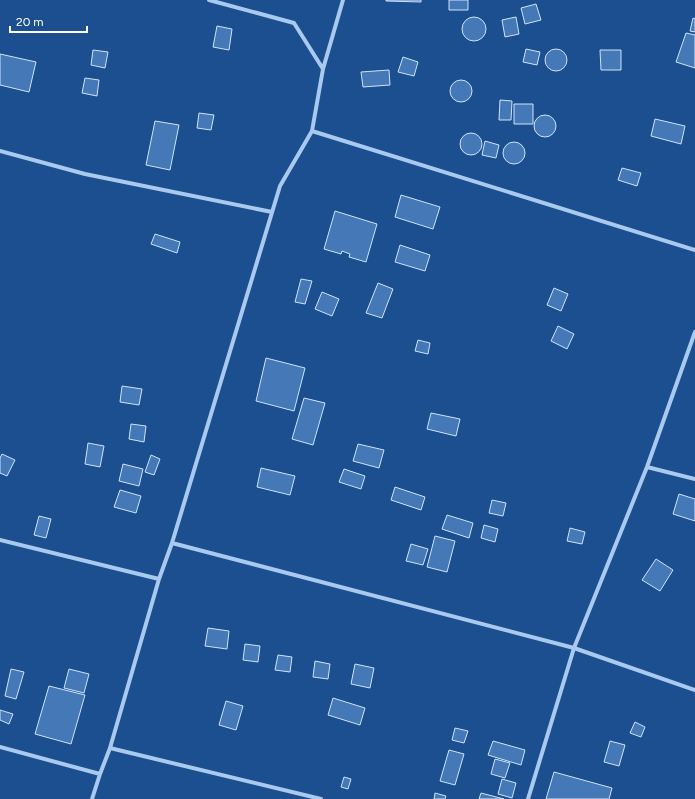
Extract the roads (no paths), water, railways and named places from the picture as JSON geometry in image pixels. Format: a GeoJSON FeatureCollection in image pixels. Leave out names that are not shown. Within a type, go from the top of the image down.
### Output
{"type":"FeatureCollection","features":[{"type":"Feature","properties":{"kind":"street"},"geometry":{"type":"LineString","coordinates":[[209,0],[294,23],[323,69]]}},
{"type":"Feature","properties":{"kind":"street"},"geometry":{"type":"LineString","coordinates":[[92,799],[110,748],[159,580],[172,543],[280,186],[312,131],[323,69],[342,0]]}},
{"type":"Feature","properties":{"kind":"street"},"geometry":{"type":"LineString","coordinates":[[312,131],[695,250]]}},
{"type":"Feature","properties":{"kind":"street"},"geometry":{"type":"LineString","coordinates":[[0,151],[85,174],[272,212]]}},
{"type":"Feature","properties":{"kind":"street"},"geometry":{"type":"LineString","coordinates":[[528,799],[574,648],[647,467],[695,332]]}},
{"type":"Feature","properties":{"kind":"street"},"geometry":{"type":"LineString","coordinates":[[647,467],[695,479]]}},
{"type":"Feature","properties":{"kind":"street"},"geometry":{"type":"LineString","coordinates":[[0,540],[159,580]]}},
{"type":"Feature","properties":{"kind":"street"},"geometry":{"type":"LineString","coordinates":[[172,543],[574,648],[695,690]]}},
{"type":"Feature","properties":{"kind":"street"},"geometry":{"type":"LineString","coordinates":[[0,747],[100,774]]}},
{"type":"Feature","properties":{"kind":"street"},"geometry":{"type":"LineString","coordinates":[[110,748],[321,799]]}}]}
